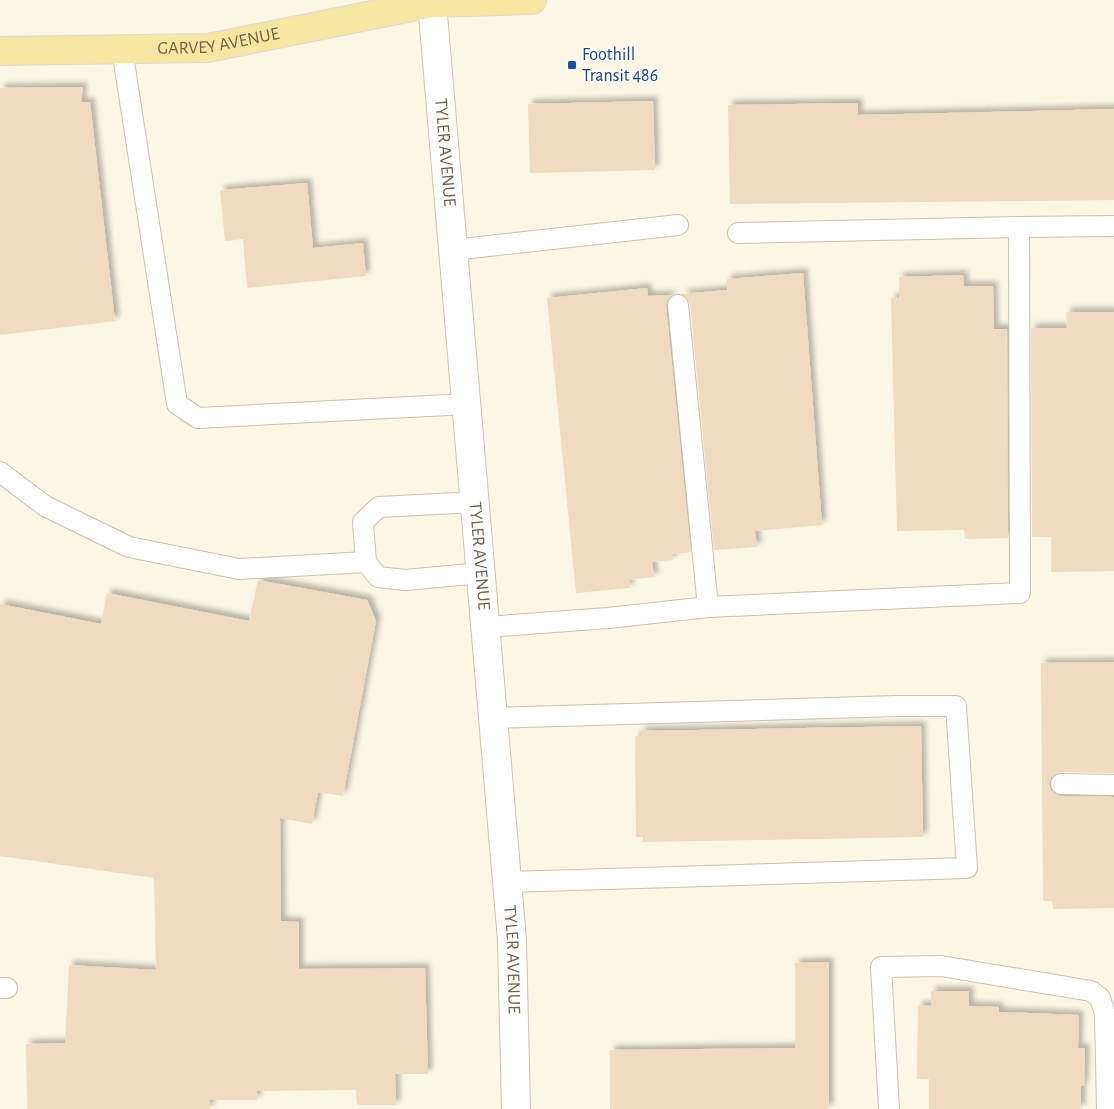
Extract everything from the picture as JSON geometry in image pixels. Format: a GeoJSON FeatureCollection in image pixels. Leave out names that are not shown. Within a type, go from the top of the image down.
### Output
{"type":"FeatureCollection","features":[{"type":"Feature","properties":{"kind":"main road","name":"GARVEY AVENUE"},"geometry":{"type":"LineString","coordinates":[[0,50],[208,48],[420,1],[532,0]]}},
{"type":"Feature","properties":{"kind":"main road","name":"TYLER AVENUE"},"geometry":{"type":"LineString","coordinates":[[420,1],[453,250],[482,573],[512,940],[516,1109]]}},
{"type":"Feature","properties":{"kind":"lane"},"geometry":{"type":"LineString","coordinates":[[122,49],[177,404],[198,418],[467,404]]}},
{"type":"Feature","properties":{"kind":"lane"},"geometry":{"type":"LineString","coordinates":[[453,250],[678,225]]}},
{"type":"Feature","properties":{"kind":"lane"},"geometry":{"type":"LineString","coordinates":[[738,233],[1114,226]]}},
{"type":"Feature","properties":{"kind":"lane"},"geometry":{"type":"LineString","coordinates":[[486,627],[708,608],[1020,592],[1019,227]]}},
{"type":"Feature","properties":{"kind":"lane"},"geometry":{"type":"LineString","coordinates":[[678,305],[708,608]]}},
{"type":"Feature","properties":{"kind":"lane"},"geometry":{"type":"LineString","coordinates":[[0,472],[45,506],[129,547],[239,569],[366,562]]}},
{"type":"Feature","properties":{"kind":"lane"},"geometry":{"type":"LineString","coordinates":[[475,502],[379,507],[363,522],[366,562],[378,577],[405,580],[482,573]]}},
{"type":"Feature","properties":{"kind":"lane"},"geometry":{"type":"LineString","coordinates":[[494,718],[897,706],[956,706],[967,868],[507,882]]}},
{"type":"Feature","properties":{"kind":"lane"},"geometry":{"type":"LineString","coordinates":[[1060,784],[1114,785]]}},
{"type":"Feature","properties":{"kind":"lane"},"geometry":{"type":"LineString","coordinates":[[889,1109],[881,967],[941,966],[1091,991],[1100,998],[1105,1014],[1107,1109]]}},
{"type":"Feature","properties":{"kind":"building"},"geometry":{"type":"Polygon","coordinates":[[[83,87],[81,102],[90,102],[115,321],[0,335],[0,88],[83,87]]]}},
{"type":"Feature","properties":{"kind":"building"},"geometry":{"type":"Polygon","coordinates":[[[653,101],[655,170],[530,173],[528,104],[653,101]]]}},
{"type":"Feature","properties":{"kind":"building"},"geometry":{"type":"Polygon","coordinates":[[[858,103],[858,115],[1114,109],[1114,200],[730,204],[728,105],[858,103]]]}},
{"type":"Feature","properties":{"kind":"building"},"geometry":{"type":"Polygon","coordinates":[[[307,183],[313,248],[363,243],[366,276],[247,288],[243,239],[225,241],[220,190],[307,183]]]}},
{"type":"Feature","properties":{"kind":"building"},"geometry":{"type":"Polygon","coordinates":[[[803,273],[822,525],[755,531],[757,547],[714,550],[690,304],[687,298],[681,294],[727,290],[727,279],[803,273]]]}},
{"type":"Feature","properties":{"kind":"building"},"geometry":{"type":"Polygon","coordinates":[[[963,275],[964,286],[993,286],[994,329],[1007,329],[1008,538],[965,539],[964,530],[897,531],[891,298],[899,298],[899,277],[963,275]]]}},
{"type":"Feature","properties":{"kind":"building"},"geometry":{"type":"Polygon","coordinates":[[[647,288],[648,296],[673,295],[667,300],[666,306],[691,552],[673,554],[673,560],[652,562],[654,577],[629,580],[630,588],[576,593],[547,298],[647,288]]]}},
{"type":"Feature","properties":{"kind":"building"},"geometry":{"type":"Polygon","coordinates":[[[1066,312],[1114,312],[1114,571],[1051,572],[1051,537],[1032,537],[1031,328],[1067,328],[1066,312]]]}},
{"type":"Feature","properties":{"kind":"building"},"geometry":{"type":"Polygon","coordinates":[[[258,580],[367,600],[376,621],[343,796],[318,792],[312,824],[280,818],[281,921],[299,922],[299,969],[425,968],[428,1074],[395,1074],[396,1105],[357,1105],[356,1090],[257,1091],[257,1100],[210,1100],[210,1109],[27,1109],[26,1044],[65,1043],[69,965],[156,970],[154,878],[0,856],[0,604],[101,624],[107,593],[249,621],[258,580]]]}},
{"type":"Feature","properties":{"kind":"building"},"geometry":{"type":"Polygon","coordinates":[[[1114,662],[1114,773],[1061,772],[1051,777],[1049,784],[1051,790],[1060,796],[1114,797],[1114,908],[1053,909],[1052,901],[1043,901],[1041,663],[1114,662]]]}},
{"type":"Feature","properties":{"kind":"building"},"geometry":{"type":"Polygon","coordinates":[[[921,726],[923,837],[643,842],[643,837],[636,837],[635,736],[641,736],[641,731],[921,726]]]}},
{"type":"Feature","properties":{"kind":"building"},"geometry":{"type":"Polygon","coordinates":[[[829,962],[829,1109],[610,1109],[610,1050],[795,1048],[795,963],[829,962]]]}},
{"type":"Feature","properties":{"kind":"building"},"geometry":{"type":"Polygon","coordinates":[[[931,991],[969,991],[969,1006],[999,1007],[999,1012],[1079,1015],[1078,1048],[1085,1048],[1084,1086],[1081,1086],[1081,1109],[929,1109],[929,1079],[917,1079],[918,1005],[931,1006],[931,991]]]}},
{"type":"Feature","properties":{"kind":"place","name":"Foothill Transit 486"},"geometry":{"type":"Point","coordinates":[572,65]}}]}
